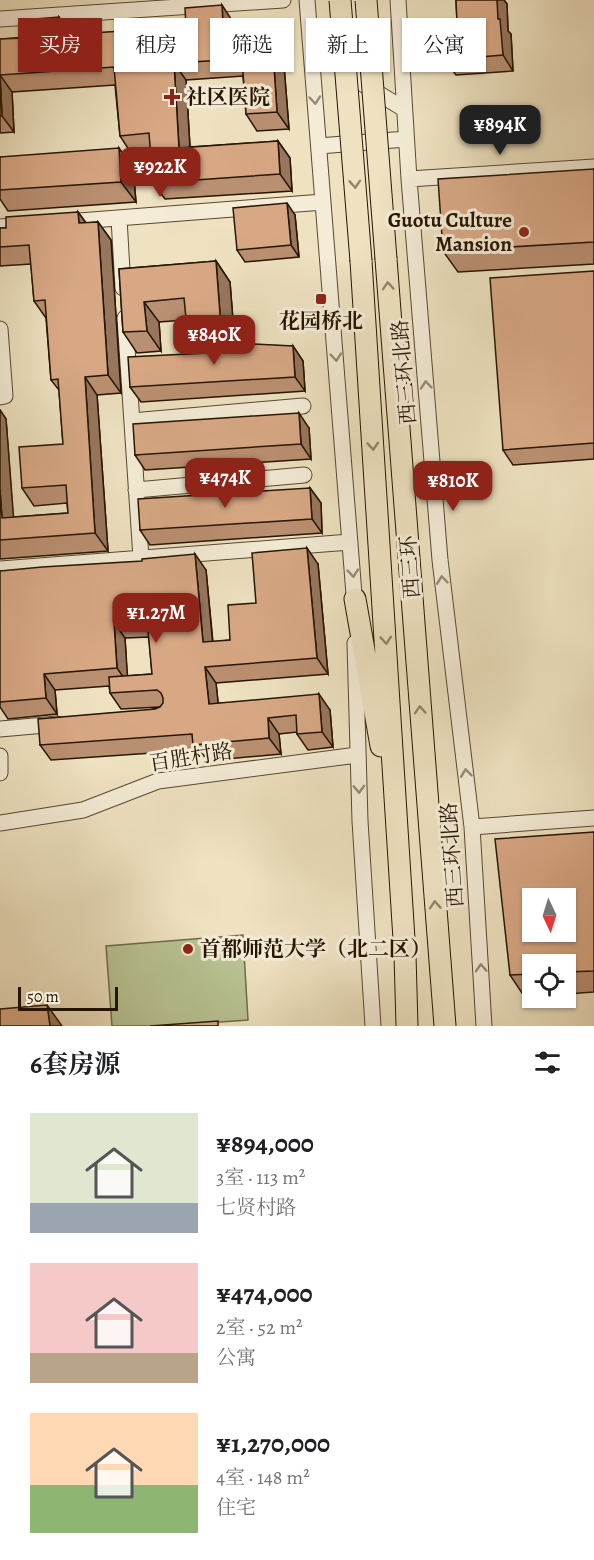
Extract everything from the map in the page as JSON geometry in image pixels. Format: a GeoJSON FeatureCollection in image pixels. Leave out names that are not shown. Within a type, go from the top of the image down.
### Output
{"type":"FeatureCollection","features":[{"type":"Feature","properties":{"kind":"highway","name":"西三环"},"geometry":{"type":"LineString","coordinates":[[340,0],[361,261],[405,955],[407,1026]]}},
{"type":"Feature","properties":{"kind":"highway","name":"西三环"},"geometry":{"type":"LineString","coordinates":[[366,0],[445,1026]]}},
{"type":"Feature","properties":{"kind":"highway"},"geometry":{"type":"LineString","coordinates":[[355,599],[398,842]]}},
{"type":"Feature","properties":{"kind":"highway"},"geometry":{"type":"LineString","coordinates":[[439,951],[439,1026]]}},
{"type":"Feature","properties":{"kind":"highway"},"geometry":{"type":"LineString","coordinates":[[405,955],[415,1026]]}},
{"type":"Feature","properties":{"kind":"street"},"geometry":{"type":"LineString","coordinates":[[0,20],[283,0]]}},
{"type":"Feature","properties":{"kind":"street"},"geometry":{"type":"LineString","coordinates":[[308,0],[355,599],[357,755],[374,1026]]}},
{"type":"Feature","properties":{"kind":"street"},"geometry":{"type":"LineString","coordinates":[[351,0],[358,81],[405,109]]}},
{"type":"Feature","properties":{"kind":"street","name":"西三环北路"},"geometry":{"type":"LineString","coordinates":[[398,0],[406,139],[440,560],[472,827],[484,1026]]}},
{"type":"Feature","properties":{"kind":"street"},"geometry":{"type":"LineString","coordinates":[[319,146],[406,139]]}},
{"type":"Feature","properties":{"kind":"street"},"geometry":{"type":"LineString","coordinates":[[409,179],[594,167]]}},
{"type":"Feature","properties":{"kind":"street"},"geometry":{"type":"LineString","coordinates":[[0,227],[323,202]]}},
{"type":"Feature","properties":{"kind":"street"},"geometry":{"type":"LineString","coordinates":[[119,218],[134,363],[132,422],[141,558]]}},
{"type":"Feature","properties":{"kind":"street"},"geometry":{"type":"LineString","coordinates":[[0,329],[5,396],[0,397]]}},
{"type":"Feature","properties":{"kind":"street"},"geometry":{"type":"LineString","coordinates":[[132,422],[303,406]]}},
{"type":"Feature","properties":{"kind":"street"},"geometry":{"type":"LineString","coordinates":[[136,490],[304,475]]}},
{"type":"Feature","properties":{"kind":"street"},"geometry":{"type":"LineString","coordinates":[[0,568],[350,542]]}},
{"type":"Feature","properties":{"kind":"street"},"geometry":{"type":"LineString","coordinates":[[0,729],[71,723]]}},
{"type":"Feature","properties":{"kind":"street","name":"百胜村路"},"geometry":{"type":"LineString","coordinates":[[0,823],[83,810],[158,781],[357,755]]}},
{"type":"Feature","properties":{"kind":"street"},"geometry":{"type":"LineString","coordinates":[[0,756],[0,773]]}},
{"type":"Feature","properties":{"kind":"street"},"geometry":{"type":"LineString","coordinates":[[472,827],[594,818]]}},
{"type":"Feature","properties":{"kind":"green space"},"geometry":{"type":"Polygon","coordinates":[[[243,935],[248,1020],[163,1026],[112,1026],[106,946],[243,935]]]}},
{"type":"Feature","properties":{"kind":"building"},"geometry":{"type":"Polygon","coordinates":[[[456,0],[497,0],[503,55],[486,56],[486,18],[457,18],[456,0]]]}},
{"type":"Feature","properties":{"kind":"building"},"geometry":{"type":"Polygon","coordinates":[[[222,5],[223,18],[210,18],[210,61],[198,62],[198,18],[186,18],[185,8],[222,5]]]}},
{"type":"Feature","properties":{"kind":"building"},"geometry":{"type":"Polygon","coordinates":[[[102,32],[114,32],[114,67],[102,68],[102,32]]]}},
{"type":"Feature","properties":{"kind":"building"},"geometry":{"type":"Polygon","coordinates":[[[18,38],[18,72],[43,72],[0,75],[0,39],[18,38]]]}},
{"type":"Feature","properties":{"kind":"building"},"geometry":{"type":"Polygon","coordinates":[[[114,72],[175,72],[179,148],[278,141],[280,174],[153,183],[149,133],[120,136],[114,72]]]}},
{"type":"Feature","properties":{"kind":"building"},"geometry":{"type":"Polygon","coordinates":[[[243,72],[274,72],[277,112],[246,114],[243,72]]]}},
{"type":"Feature","properties":{"kind":"building"},"geometry":{"type":"Polygon","coordinates":[[[0,75],[2,116],[0,116],[0,75]]]}},
{"type":"Feature","properties":{"kind":"building"},"geometry":{"type":"Polygon","coordinates":[[[119,148],[121,182],[0,190],[0,157],[119,148]]]}},
{"type":"Feature","properties":{"kind":"building","name":"Guotu Culture Mansion"},"geometry":{"type":"Polygon","coordinates":[[[594,169],[594,242],[443,251],[438,179],[594,169]]]}},
{"type":"Feature","properties":{"kind":"building"},"geometry":{"type":"Polygon","coordinates":[[[287,203],[291,245],[237,250],[233,208],[287,203]]]}},
{"type":"Feature","properties":{"kind":"building"},"geometry":{"type":"Polygon","coordinates":[[[78,212],[79,223],[98,222],[108,375],[85,377],[95,533],[0,540],[0,490],[2,518],[68,513],[66,485],[22,488],[19,447],[63,444],[58,379],[51,380],[45,300],[34,301],[29,245],[0,247],[0,228],[6,228],[6,217],[78,212]]]}},
{"type":"Feature","properties":{"kind":"building"},"geometry":{"type":"Polygon","coordinates":[[[216,261],[221,327],[187,328],[184,298],[144,302],[147,331],[123,332],[119,269],[216,261]]]}},
{"type":"Feature","properties":{"kind":"building"},"geometry":{"type":"Polygon","coordinates":[[[594,271],[594,443],[503,450],[490,278],[594,271]]]}},
{"type":"Feature","properties":{"kind":"building"},"geometry":{"type":"Polygon","coordinates":[[[236,343],[293,346],[295,377],[130,387],[128,357],[227,352],[232,350],[236,343]]]}},
{"type":"Feature","properties":{"kind":"building"},"geometry":{"type":"Polygon","coordinates":[[[299,413],[301,444],[135,455],[133,424],[299,413]]]}},
{"type":"Feature","properties":{"kind":"building"},"geometry":{"type":"Polygon","coordinates":[[[310,488],[312,519],[140,530],[138,499],[310,488]]]}},
{"type":"Feature","properties":{"kind":"building"},"geometry":{"type":"Polygon","coordinates":[[[307,548],[317,658],[205,667],[209,704],[319,694],[322,732],[297,734],[296,715],[268,718],[269,738],[193,745],[192,734],[40,745],[38,719],[160,707],[163,698],[157,690],[110,693],[109,677],[152,674],[147,620],[114,622],[117,668],[44,674],[46,698],[0,702],[0,571],[142,561],[142,559],[195,554],[203,642],[230,640],[228,605],[256,603],[252,553],[307,548]]]}},
{"type":"Feature","properties":{"kind":"building"},"geometry":{"type":"Polygon","coordinates":[[[594,832],[594,971],[576,972],[576,954],[522,954],[522,974],[510,975],[495,839],[594,832]]]}},
{"type":"Feature","properties":{"kind":"building"},"geometry":{"type":"Polygon","coordinates":[[[47,1005],[50,1026],[0,1026],[0,1009],[47,1005]]]}},
{"type":"Feature","properties":{"kind":"building"},"geometry":{"type":"Polygon","coordinates":[[[218,1021],[218,1026],[150,1026],[218,1021]]]}},
{"type":"Feature","properties":{"kind":"place","name":"社区医院"},"geometry":{"type":"Point","coordinates":[172,97]}},
{"type":"Feature","properties":{"kind":"place","name":"Guotu Culture Mansion"},"geometry":{"type":"Point","coordinates":[524,232]}},
{"type":"Feature","properties":{"kind":"place","name":"花园桥北"},"geometry":{"type":"Point","coordinates":[321,299]}},
{"type":"Feature","properties":{"kind":"place","name":"首都师范大学（北二区）"},"geometry":{"type":"Point","coordinates":[188,949]}}]}
